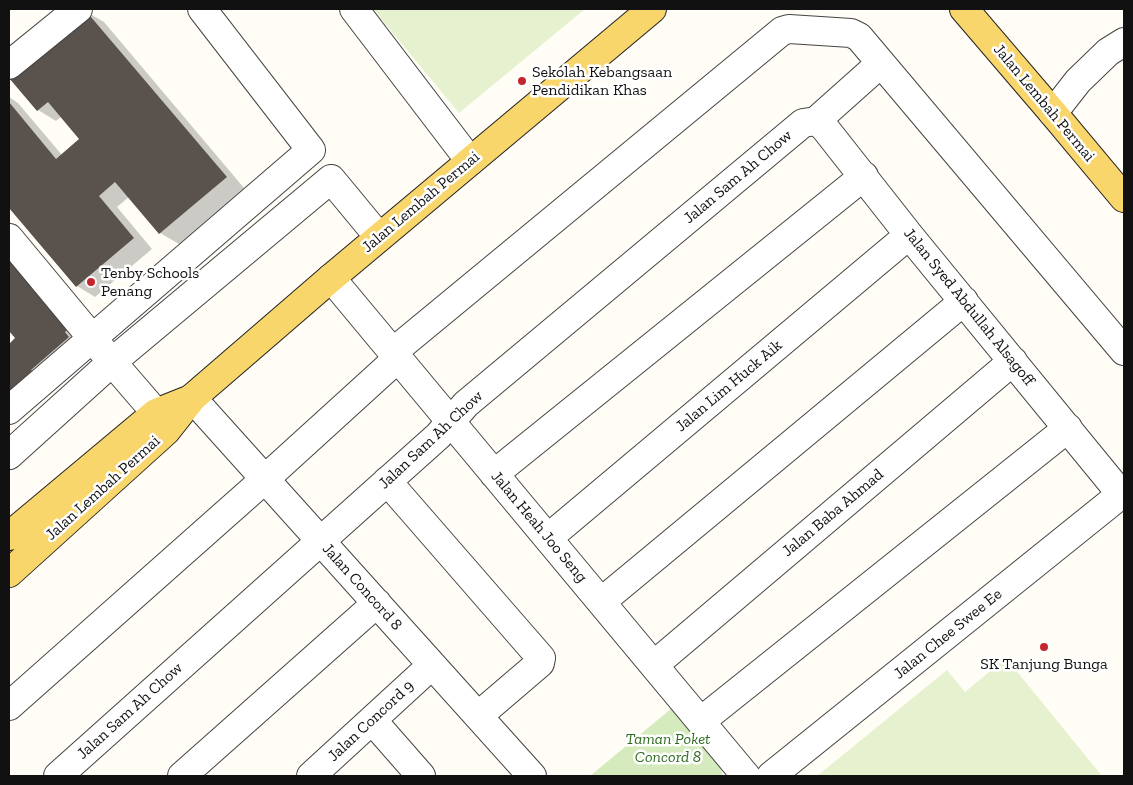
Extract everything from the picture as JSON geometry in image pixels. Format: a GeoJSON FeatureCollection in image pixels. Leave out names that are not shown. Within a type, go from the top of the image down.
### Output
{"type":"FeatureCollection","features":[{"type":"Feature","properties":{"kind":"main road","name":"Jalan Lembah Permai"},"geometry":{"type":"LineString","coordinates":[[9,573],[166,431],[192,398],[379,237],[652,9]]}},
{"type":"Feature","properties":{"kind":"main road","name":"Jalan Lembah Permai"},"geometry":{"type":"LineString","coordinates":[[964,9],[1124,198]]}},
{"type":"Feature","properties":{"kind":"main road","name":"Jalan Lembah Permai"},"geometry":{"type":"LineString","coordinates":[[9,536],[156,414],[192,398]]}},
{"type":"Feature","properties":{"kind":"street"},"geometry":{"type":"LineString","coordinates":[[9,66],[78,9]]}},
{"type":"Feature","properties":{"kind":"street"},"geometry":{"type":"LineString","coordinates":[[9,410],[311,150],[202,9]]}},
{"type":"Feature","properties":{"kind":"street"},"geometry":{"type":"LineString","coordinates":[[354,9],[470,161]]}},
{"type":"Feature","properties":{"kind":"street"},"geometry":{"type":"LineString","coordinates":[[9,706],[265,479],[395,355],[782,31],[789,29],[851,33],[859,37],[1124,351]]}},
{"type":"Feature","properties":{"kind":"street"},"geometry":{"type":"LineString","coordinates":[[1053,113],[1078,81],[1108,52],[1124,42]]}},
{"type":"Feature","properties":{"kind":"street","name":"Jalan Sam Ah Chow"},"geometry":{"type":"LineString","coordinates":[[58,776],[438,436],[466,404],[803,123],[816,121],[881,63]]}},
{"type":"Feature","properties":{"kind":"street","name":"Jalan Syed Abdullah Alsagoff"},"geometry":{"type":"LineString","coordinates":[[816,121],[824,127],[909,235],[1123,493]]}},
{"type":"Feature","properties":{"kind":"street"},"geometry":{"type":"LineString","coordinates":[[494,474],[864,176]]}},
{"type":"Feature","properties":{"kind":"street"},"geometry":{"type":"LineString","coordinates":[[9,454],[112,362],[331,179],[379,237]]}},
{"type":"Feature","properties":{"kind":"street","name":"Jalan Lim Huck Aik"},"geometry":{"type":"LineString","coordinates":[[548,538],[909,235]]}},
{"type":"Feature","properties":{"kind":"street"},"geometry":{"type":"LineString","coordinates":[[9,238],[156,414]]}},
{"type":"Feature","properties":{"kind":"street","name":"Jalan Heah Joo Seng"},"geometry":{"type":"LineString","coordinates":[[331,278],[746,776]]}},
{"type":"Feature","properties":{"kind":"street"},"geometry":{"type":"LineString","coordinates":[[159,281],[179,306]]}},
{"type":"Feature","properties":{"kind":"street"},"geometry":{"type":"LineString","coordinates":[[601,602],[964,301]]}},
{"type":"Feature","properties":{"kind":"street","name":"Jalan Baba Ahmad"},"geometry":{"type":"LineString","coordinates":[[654,665],[1013,362]]}},
{"type":"Feature","properties":{"kind":"street","name":"Jalan Concord 8"},"geometry":{"type":"LineString","coordinates":[[192,398],[532,776]]}},
{"type":"Feature","properties":{"kind":"street"},"geometry":{"type":"LineString","coordinates":[[701,721],[1068,428]]}},
{"type":"Feature","properties":{"kind":"street"},"geometry":{"type":"LineString","coordinates":[[387,481],[541,658],[540,663],[478,716]]}},
{"type":"Feature","properties":{"kind":"street","name":"Jalan Chee Swee Ee"},"geometry":{"type":"LineString","coordinates":[[771,776],[1123,493]]}},
{"type":"Feature","properties":{"kind":"street"},"geometry":{"type":"LineString","coordinates":[[182,776],[377,603]]}},
{"type":"Feature","properties":{"kind":"street","name":"Jalan Concord 9"},"geometry":{"type":"LineString","coordinates":[[314,775],[432,665]]}},
{"type":"Feature","properties":{"kind":"street"},"geometry":{"type":"LineString","coordinates":[[372,720],[421,776]]}},
{"type":"Feature","properties":{"kind":"green space"},"geometry":{"type":"Polygon","coordinates":[[[373,9],[585,9],[459,113],[373,9]]]}},
{"type":"Feature","properties":{"kind":"green space"},"geometry":{"type":"Polygon","coordinates":[[[1006,658],[1102,776],[817,776],[947,670],[965,692],[1006,658]]]}},
{"type":"Feature","properties":{"kind":"green space","name":"Taman Poket Concord 8"},"geometry":{"type":"Polygon","coordinates":[[[672,708],[719,763],[723,776],[590,776],[672,708]]]}},
{"type":"Feature","properties":{"kind":"building"},"geometry":{"type":"Polygon","coordinates":[[[85,10],[227,177],[159,234],[115,182],[99,196],[134,238],[76,287],[9,208],[9,102],[56,159],[79,139],[48,102],[37,111],[9,78],[85,10]]]}},
{"type":"Feature","properties":{"kind":"building"},"geometry":{"type":"Polygon","coordinates":[[[9,260],[54,312],[74,324],[65,332],[69,337],[31,370],[33,372],[9,394],[9,344],[15,338],[9,331],[9,260]]]}},
{"type":"Feature","properties":{"kind":"place","name":"Sekolah Kebangsaan Pendidikan Khas"},"geometry":{"type":"Point","coordinates":[522,81]}},
{"type":"Feature","properties":{"kind":"place","name":"Tenby Schools Penang"},"geometry":{"type":"Point","coordinates":[91,282]}},
{"type":"Feature","properties":{"kind":"place","name":"SK Tanjung Bunga"},"geometry":{"type":"Point","coordinates":[1044,647]}}]}
